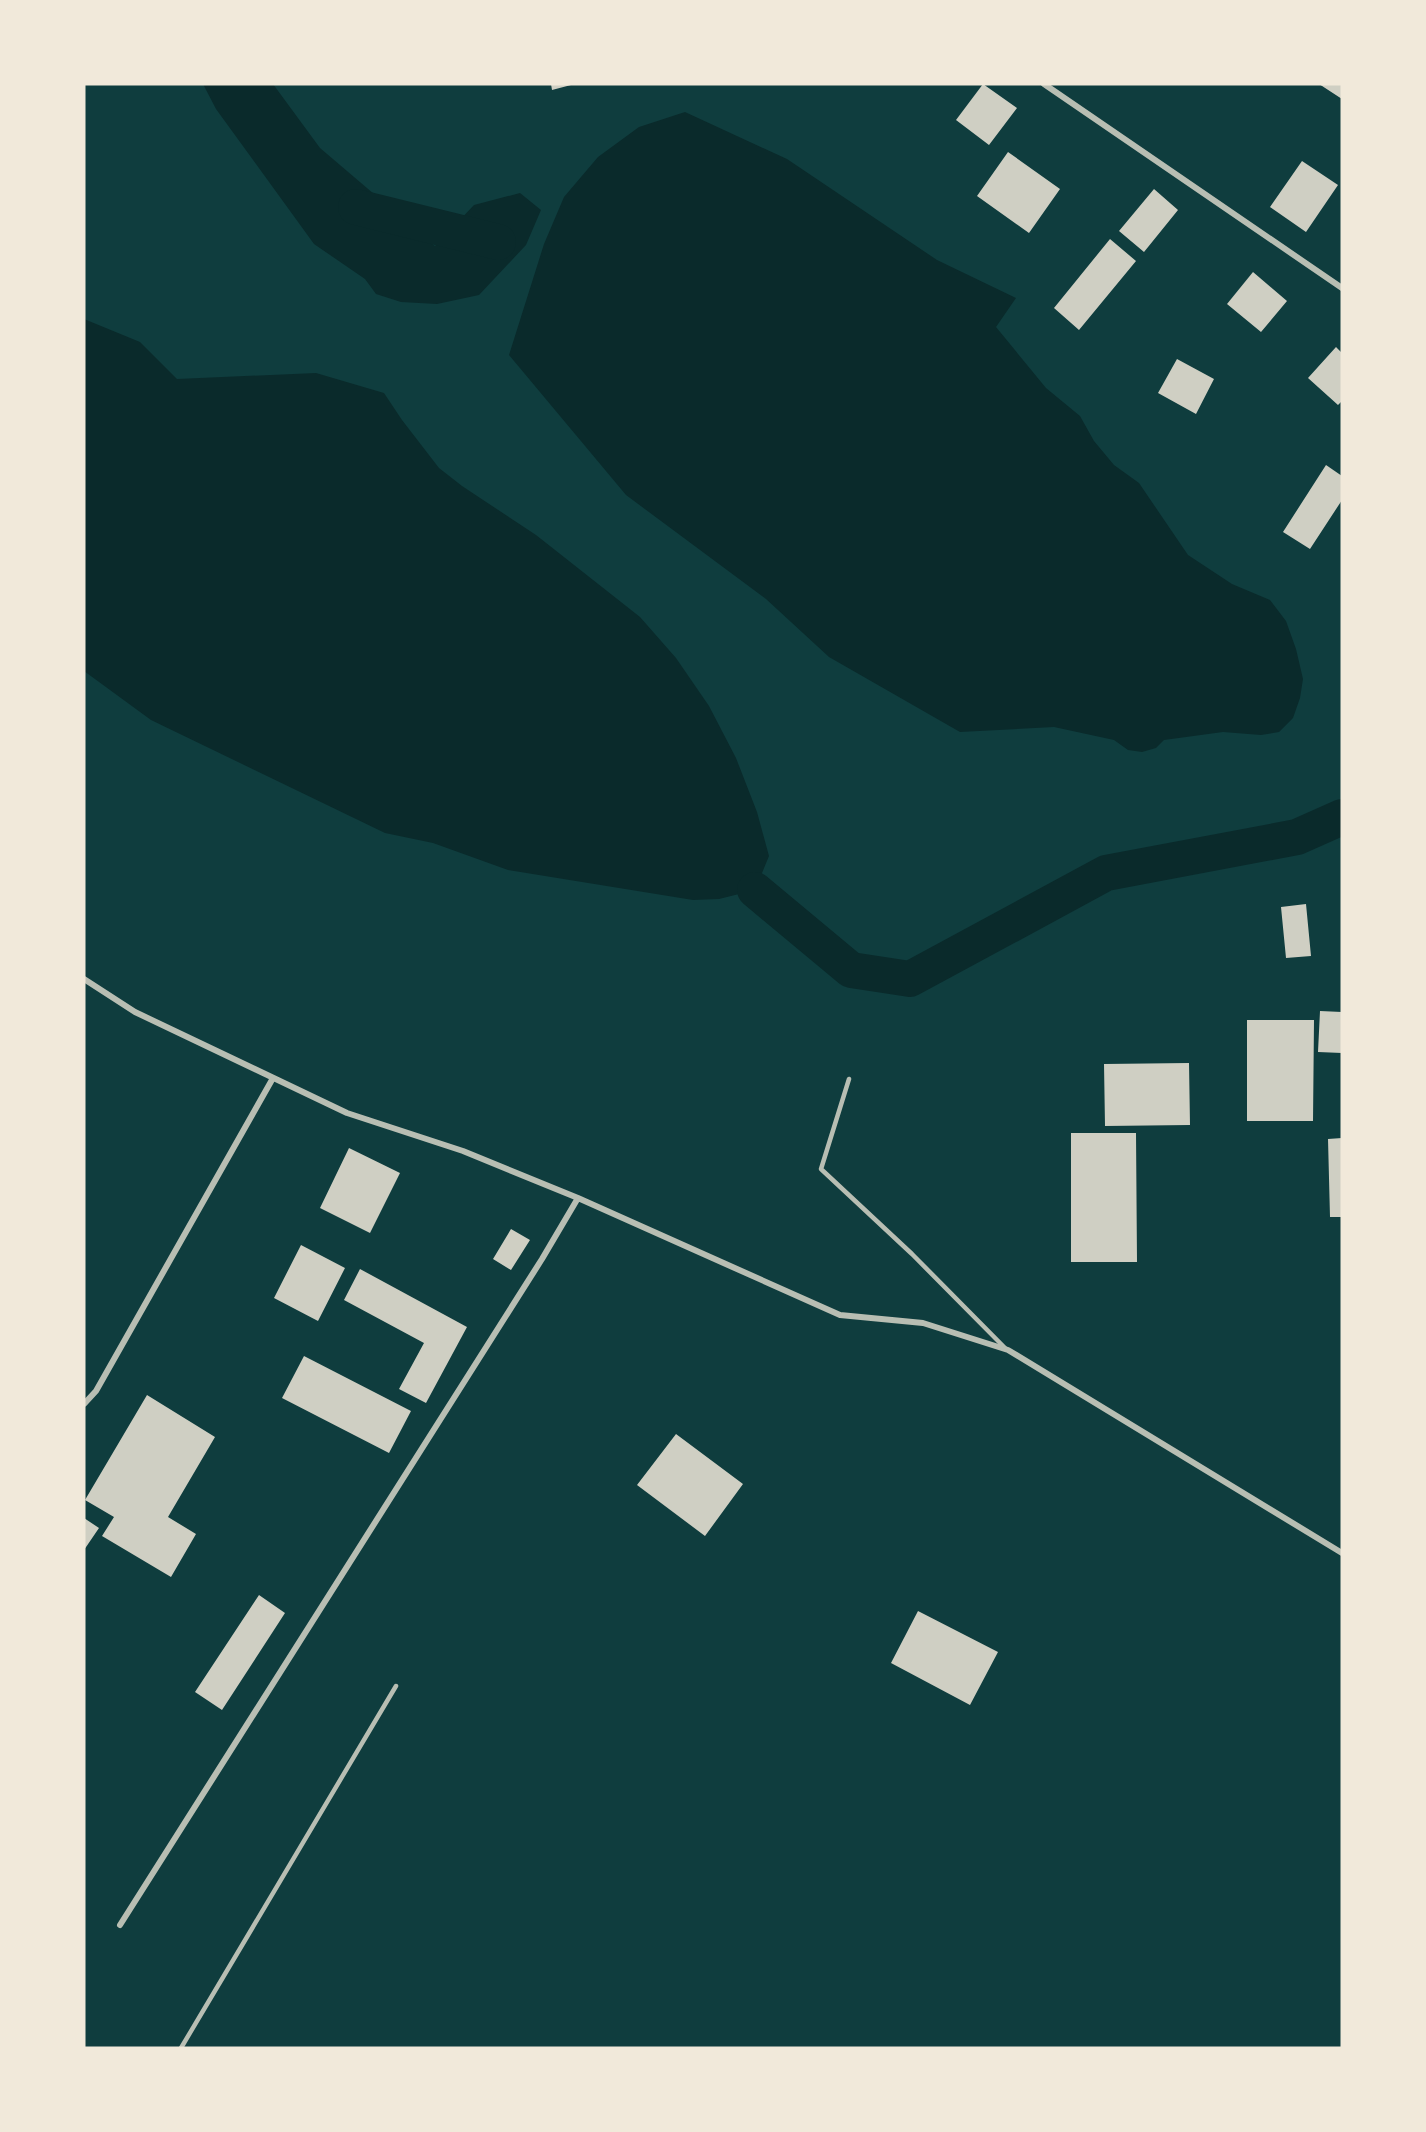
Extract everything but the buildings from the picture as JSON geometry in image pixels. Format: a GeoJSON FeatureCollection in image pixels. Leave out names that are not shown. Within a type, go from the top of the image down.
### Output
{"type":"FeatureCollection","features":[{"type":"Feature","properties":{"kind":"street"},"geometry":{"type":"LineString","coordinates":[[1044,84],[1342,288]]}},
{"type":"Feature","properties":{"kind":"street"},"geometry":{"type":"LineString","coordinates":[[84,979],[135,1012],[347,1113],[463,1150],[578,1198],[840,1315],[923,1323],[1008,1350],[1342,1553]]}},
{"type":"Feature","properties":{"kind":"street"},"geometry":{"type":"LineString","coordinates":[[84,1404],[96,1392],[273,1078]]}},
{"type":"Feature","properties":{"kind":"street"},"geometry":{"type":"LineString","coordinates":[[120,1925],[542,1259],[578,1198]]}},
{"type":"Feature","properties":{"kind":"lane"},"geometry":{"type":"LineString","coordinates":[[849,1079],[820,1169],[912,1254],[1008,1350]]}},
{"type":"Feature","properties":{"kind":"lane"},"geometry":{"type":"LineString","coordinates":[[181,2048],[396,1686]]}},
{"type":"Feature","properties":{"kind":"water"},"geometry":{"type":"Polygon","coordinates":[[[203,84],[273,84],[320,148],[435,246],[474,205],[520,193],[541,210],[526,245],[479,295],[437,304],[401,302],[376,294],[365,279],[314,244],[216,109],[203,84]]]}},
{"type":"Feature","properties":{"kind":"water"},"geometry":{"type":"Polygon","coordinates":[[[685,112],[787,159],[937,260],[1016,298],[996,327],[1046,388],[1080,416],[1094,441],[1114,465],[1139,483],[1188,555],[1232,584],[1270,600],[1286,621],[1303,679],[1300,698],[1293,718],[1279,732],[1261,735],[1223,732],[1164,740],[1156,748],[1142,752],[1128,750],[1114,740],[1054,727],[960,732],[829,657],[766,599],[626,495],[509,355],[544,244],[564,197],[598,157],[639,127],[685,112]]]}},
{"type":"Feature","properties":{"kind":"water"},"geometry":{"type":"Polygon","coordinates":[[[84,319],[140,342],[177,379],[316,373],[384,393],[439,468],[536,535],[640,617],[676,658],[709,706],[736,758],[757,812],[769,856],[755,890],[719,899],[693,900],[508,870],[433,843],[385,833],[151,720],[84,671],[84,319]]]}},
{"type":"Feature","properties":{"kind":"waterway"},"geometry":{"type":"LineString","coordinates":[[356,207],[498,242]]}},
{"type":"Feature","properties":{"kind":"waterway"},"geometry":{"type":"LineString","coordinates":[[755,890],[851,970],[910,979],[1106,873],[1297,837],[1342,817]]}}]}
